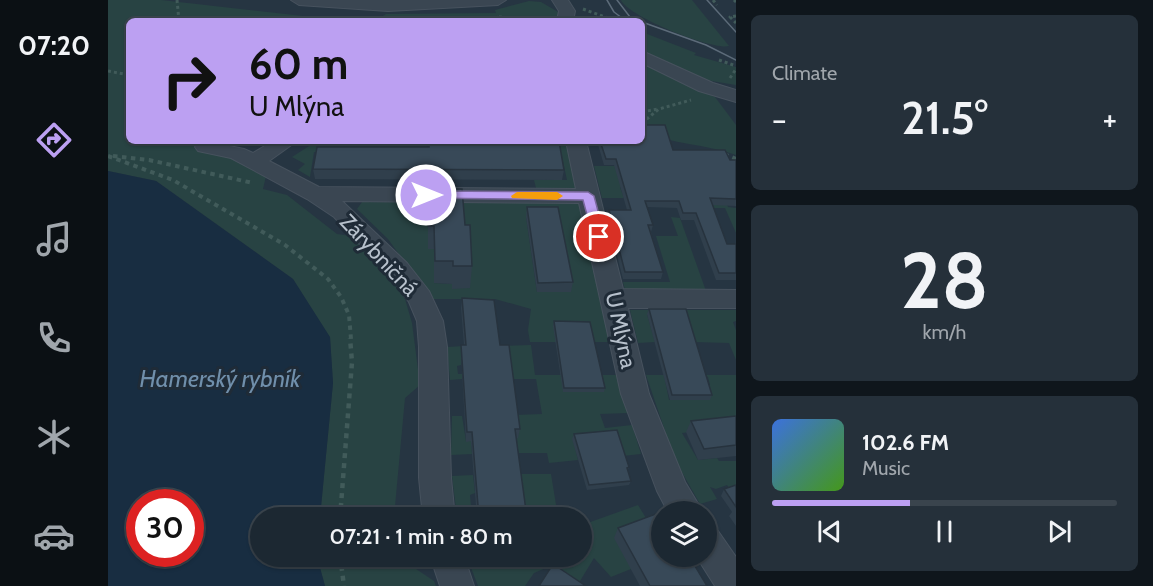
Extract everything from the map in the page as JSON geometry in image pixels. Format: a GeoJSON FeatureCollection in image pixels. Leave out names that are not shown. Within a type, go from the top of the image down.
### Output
{"type":"FeatureCollection","features":[{"type":"Feature","properties":{"kind":"street"},"geometry":{"type":"LineString","coordinates":[[299,0],[499,8]]}},
{"type":"Feature","properties":{"kind":"street"},"geometry":{"type":"LineString","coordinates":[[645,57],[728,94],[736,114]]}},
{"type":"Feature","properties":{"kind":"street"},"geometry":{"type":"LineString","coordinates":[[254,173],[284,144]]}},
{"type":"Feature","properties":{"kind":"street","name":"U Mlýna"},"geometry":{"type":"LineString","coordinates":[[577,144],[615,298],[635,394],[674,491],[680,501]]}},
{"type":"Feature","properties":{"kind":"street","name":"Zárybničná"},"geometry":{"type":"LineString","coordinates":[[205,147],[237,153],[254,173],[315,194],[342,212],[398,269],[428,314],[433,347],[435,478],[438,507]]}},
{"type":"Feature","properties":{"kind":"street"},"geometry":{"type":"LineString","coordinates":[[315,194],[588,196]]}},
{"type":"Feature","properties":{"kind":"street"},"geometry":{"type":"LineString","coordinates":[[615,298],[736,299]]}},
{"type":"Feature","properties":{"kind":"street"},"geometry":{"type":"LineString","coordinates":[[717,559],[735,586]]}},
{"type":"Feature","properties":{"kind":"street"},"geometry":{"type":"LineString","coordinates":[[451,567],[457,586]]}},
{"type":"Feature","properties":{"kind":"path"},"geometry":{"type":"LineString","coordinates":[[177,0],[179,18]]}},
{"type":"Feature","properties":{"kind":"path"},"geometry":{"type":"LineString","coordinates":[[712,0],[717,5]]}},
{"type":"Feature","properties":{"kind":"path"},"geometry":{"type":"LineString","coordinates":[[499,8],[534,18]]}},
{"type":"Feature","properties":{"kind":"path"},"geometry":{"type":"LineString","coordinates":[[569,14],[579,8],[607,18]]}},
{"type":"Feature","properties":{"kind":"path"},"geometry":{"type":"LineString","coordinates":[[736,16],[729,17],[736,23]]}},
{"type":"Feature","properties":{"kind":"path"},"geometry":{"type":"LineString","coordinates":[[719,60],[736,66]]}},
{"type":"Feature","properties":{"kind":"path"},"geometry":{"type":"LineString","coordinates":[[108,71],[126,74]]}},
{"type":"Feature","properties":{"kind":"path"},"geometry":{"type":"LineString","coordinates":[[645,111],[692,99]]}},
{"type":"Feature","properties":{"kind":"path"},"geometry":{"type":"LineString","coordinates":[[645,121],[659,109]]}},
{"type":"Feature","properties":{"kind":"path"},"geometry":{"type":"LineString","coordinates":[[719,152],[736,159]]}},
{"type":"Feature","properties":{"kind":"path"},"geometry":{"type":"LineString","coordinates":[[108,156],[254,173]]}},
{"type":"Feature","properties":{"kind":"path"},"geometry":{"type":"LineString","coordinates":[[108,156],[173,180],[285,245],[321,272],[341,297],[350,322],[352,362],[341,507]]}},
{"type":"Feature","properties":{"kind":"path"},"geometry":{"type":"LineString","coordinates":[[341,567],[344,586]]}},
{"type":"Feature","properties":{"kind":"green space"},"geometry":{"type":"Polygon","coordinates":[[[108,0],[161,0],[321,18],[126,18],[126,144],[196,144],[199,148],[217,151],[266,176],[263,189],[287,195],[337,234],[351,236],[370,252],[405,299],[412,323],[420,385],[405,398],[395,507],[321,507],[333,383],[330,338],[293,279],[156,181],[108,171],[108,0]]]}},
{"type":"Feature","properties":{"kind":"green space"},"geometry":{"type":"Polygon","coordinates":[[[621,0],[692,0],[729,46],[689,38],[638,15],[621,0]]]}},
{"type":"Feature","properties":{"kind":"green space"},"geometry":{"type":"Polygon","coordinates":[[[529,1],[541,2],[560,13],[560,18],[380,18],[386,14],[496,13],[495,10],[529,1]]]}},
{"type":"Feature","properties":{"kind":"green space"},"geometry":{"type":"Polygon","coordinates":[[[645,33],[696,53],[694,55],[736,67],[736,85],[706,80],[645,51],[645,33]]]}},
{"type":"Feature","properties":{"kind":"green space"},"geometry":{"type":"Polygon","coordinates":[[[645,62],[715,97],[736,125],[736,155],[645,133],[645,62]]]}},
{"type":"Feature","properties":{"kind":"green space"},"geometry":{"type":"Polygon","coordinates":[[[312,144],[427,144],[426,152],[314,152],[310,177],[298,170],[305,164],[292,157],[312,144]]]}},
{"type":"Feature","properties":{"kind":"green space"},"geometry":{"type":"Polygon","coordinates":[[[448,144],[568,144],[577,189],[536,188],[534,180],[567,180],[561,153],[451,152],[448,144]]]}},
{"type":"Feature","properties":{"kind":"green space"},"geometry":{"type":"Polygon","coordinates":[[[594,166],[711,166],[728,207],[736,208],[736,233],[725,208],[709,208],[620,187],[624,198],[602,198],[594,166]]]}},
{"type":"Feature","properties":{"kind":"green space"},"geometry":{"type":"Polygon","coordinates":[[[362,202],[580,203],[611,342],[530,342],[528,330],[531,309],[495,299],[431,299],[388,239],[357,209],[362,202]],[[526,217],[537,292],[570,292],[526,217]],[[468,248],[428,249],[434,249],[434,283],[452,284],[452,288],[468,248]]]}},
{"type":"Feature","properties":{"kind":"green space"},"geometry":{"type":"Polygon","coordinates":[[[671,217],[680,218],[706,291],[625,290],[623,282],[670,282],[656,236],[678,236],[671,217]]]}},
{"type":"Feature","properties":{"kind":"green space"},"geometry":{"type":"Polygon","coordinates":[[[630,310],[736,310],[736,321],[733,322],[736,330],[736,360],[729,343],[694,342],[647,314],[655,342],[638,343],[630,310]]]}},
{"type":"Feature","properties":{"kind":"green space"},"geometry":{"type":"Polygon","coordinates":[[[531,345],[535,375],[618,375],[628,413],[600,414],[605,428],[632,425],[641,454],[622,456],[573,439],[578,460],[549,463],[547,453],[515,453],[515,415],[542,414],[536,379],[511,379],[497,346],[531,345]]]}},
{"type":"Feature","properties":{"kind":"green space"},"geometry":{"type":"Polygon","coordinates":[[[464,346],[461,365],[457,366],[458,374],[462,374],[462,379],[450,380],[447,347],[464,346]]]}},
{"type":"Feature","properties":{"kind":"green space"},"geometry":{"type":"Polygon","coordinates":[[[646,375],[664,375],[669,400],[710,400],[707,386],[710,385],[708,377],[704,375],[736,375],[736,426],[682,433],[698,460],[717,458],[719,461],[736,461],[736,490],[732,492],[727,485],[716,489],[710,487],[717,499],[698,501],[675,460],[646,375]]]}},
{"type":"Feature","properties":{"kind":"green space"},"geometry":{"type":"Polygon","coordinates":[[[452,416],[462,416],[466,441],[471,441],[472,454],[451,455],[452,416]]]}},
{"type":"Feature","properties":{"kind":"green space"},"geometry":{"type":"Polygon","coordinates":[[[518,474],[551,474],[556,507],[523,507],[524,494],[520,494],[518,474]]]}},
{"type":"Feature","properties":{"kind":"green space"},"geometry":{"type":"Polygon","coordinates":[[[473,475],[475,493],[470,495],[471,506],[476,507],[456,507],[452,476],[473,475]]]}},
{"type":"Feature","properties":{"kind":"green space"},"geometry":{"type":"Polygon","coordinates":[[[638,505],[646,518],[631,569],[611,577],[594,558],[592,561],[592,521],[638,505]]]}},
{"type":"Feature","properties":{"kind":"green space"},"geometry":{"type":"Polygon","coordinates":[[[320,567],[413,567],[434,581],[436,586],[325,586],[320,567]]]}},
{"type":"Feature","properties":{"kind":"green space"},"geometry":{"type":"Polygon","coordinates":[[[471,567],[548,567],[534,573],[525,586],[478,586],[471,567]]]}},
{"type":"Feature","properties":{"kind":"green space"},"geometry":{"type":"Polygon","coordinates":[[[548,567],[589,567],[577,586],[548,567]]]}},
{"type":"Feature","properties":{"kind":"water","name":"Hamerský rybník"},"geometry":{"type":"Polygon","coordinates":[[[108,171],[156,181],[293,279],[330,337],[333,383],[321,507],[250,507],[250,567],[320,567],[325,586],[108,586],[108,171]]]}},
{"type":"Feature","properties":{"kind":"building"},"geometry":{"type":"Polygon","coordinates":[[[645,125],[665,125],[673,150],[725,150],[730,160],[736,160],[736,199],[710,198],[727,244],[736,244],[736,273],[719,273],[696,213],[683,213],[679,201],[645,201],[653,225],[648,225],[663,272],[625,272],[609,210],[631,210],[616,159],[606,159],[601,144],[645,144],[645,125]]]}},
{"type":"Feature","properties":{"kind":"building"},"geometry":{"type":"Polygon","coordinates":[[[429,144],[560,144],[564,170],[313,169],[317,147],[429,147],[429,144]]]}},
{"type":"Feature","properties":{"kind":"building"},"geometry":{"type":"Polygon","coordinates":[[[444,189],[462,189],[465,225],[470,225],[472,266],[453,266],[453,261],[435,261],[434,226],[428,226],[428,193],[444,193],[444,189]]]}},
{"type":"Feature","properties":{"kind":"building"},"geometry":{"type":"Polygon","coordinates":[[[527,207],[558,207],[573,282],[538,283],[527,207]]]}},
{"type":"Feature","properties":{"kind":"building"},"geometry":{"type":"Polygon","coordinates":[[[462,298],[494,300],[500,345],[509,345],[520,429],[515,429],[526,507],[478,507],[472,432],[467,432],[461,345],[466,345],[462,298]]]}},
{"type":"Feature","properties":{"kind":"building"},"geometry":{"type":"Polygon","coordinates":[[[649,309],[686,309],[712,395],[672,395],[649,309]]]}},
{"type":"Feature","properties":{"kind":"building"},"geometry":{"type":"Polygon","coordinates":[[[554,321],[590,322],[605,388],[564,388],[554,321]]]}},
{"type":"Feature","properties":{"kind":"building"},"geometry":{"type":"Polygon","coordinates":[[[736,416],[736,445],[704,449],[691,421],[736,416]]]}},
{"type":"Feature","properties":{"kind":"building"},"geometry":{"type":"Polygon","coordinates":[[[617,430],[631,481],[589,485],[574,434],[617,430]]]}},
{"type":"Feature","properties":{"kind":"building"},"geometry":{"type":"Polygon","coordinates":[[[736,485],[736,507],[724,489],[736,485]]]}},
{"type":"Feature","properties":{"kind":"building"},"geometry":{"type":"Polygon","coordinates":[[[651,516],[651,567],[696,567],[707,586],[650,586],[618,528],[651,516]]]}},
{"type":"Feature","properties":{"kind":"building"},"geometry":{"type":"Polygon","coordinates":[[[551,567],[558,567],[586,586],[539,586],[551,567]]]}},
{"type":"Feature","properties":{"kind":"tram line"},"geometry":{"type":"LineString","coordinates":[[607,0],[614,12],[622,18]]}},
{"type":"Feature","properties":{"kind":"tram line"},"geometry":{"type":"LineString","coordinates":[[617,0],[630,17]]}},
{"type":"Feature","properties":{"kind":"tram line"},"geometry":{"type":"LineString","coordinates":[[707,0],[736,32]]}},
{"type":"Feature","properties":{"kind":"tram line"},"geometry":{"type":"LineString","coordinates":[[645,23],[706,45],[736,60]]}},
{"type":"Feature","properties":{"kind":"slow traffic"},"geometry":{"type":"LineString","coordinates":[[517,196],[557,196]]}},
{"type":"Feature","properties":{"kind":"route"},"geometry":{"type":"LineString","coordinates":[[426,195],[588,196],[599,237]]}}]}
